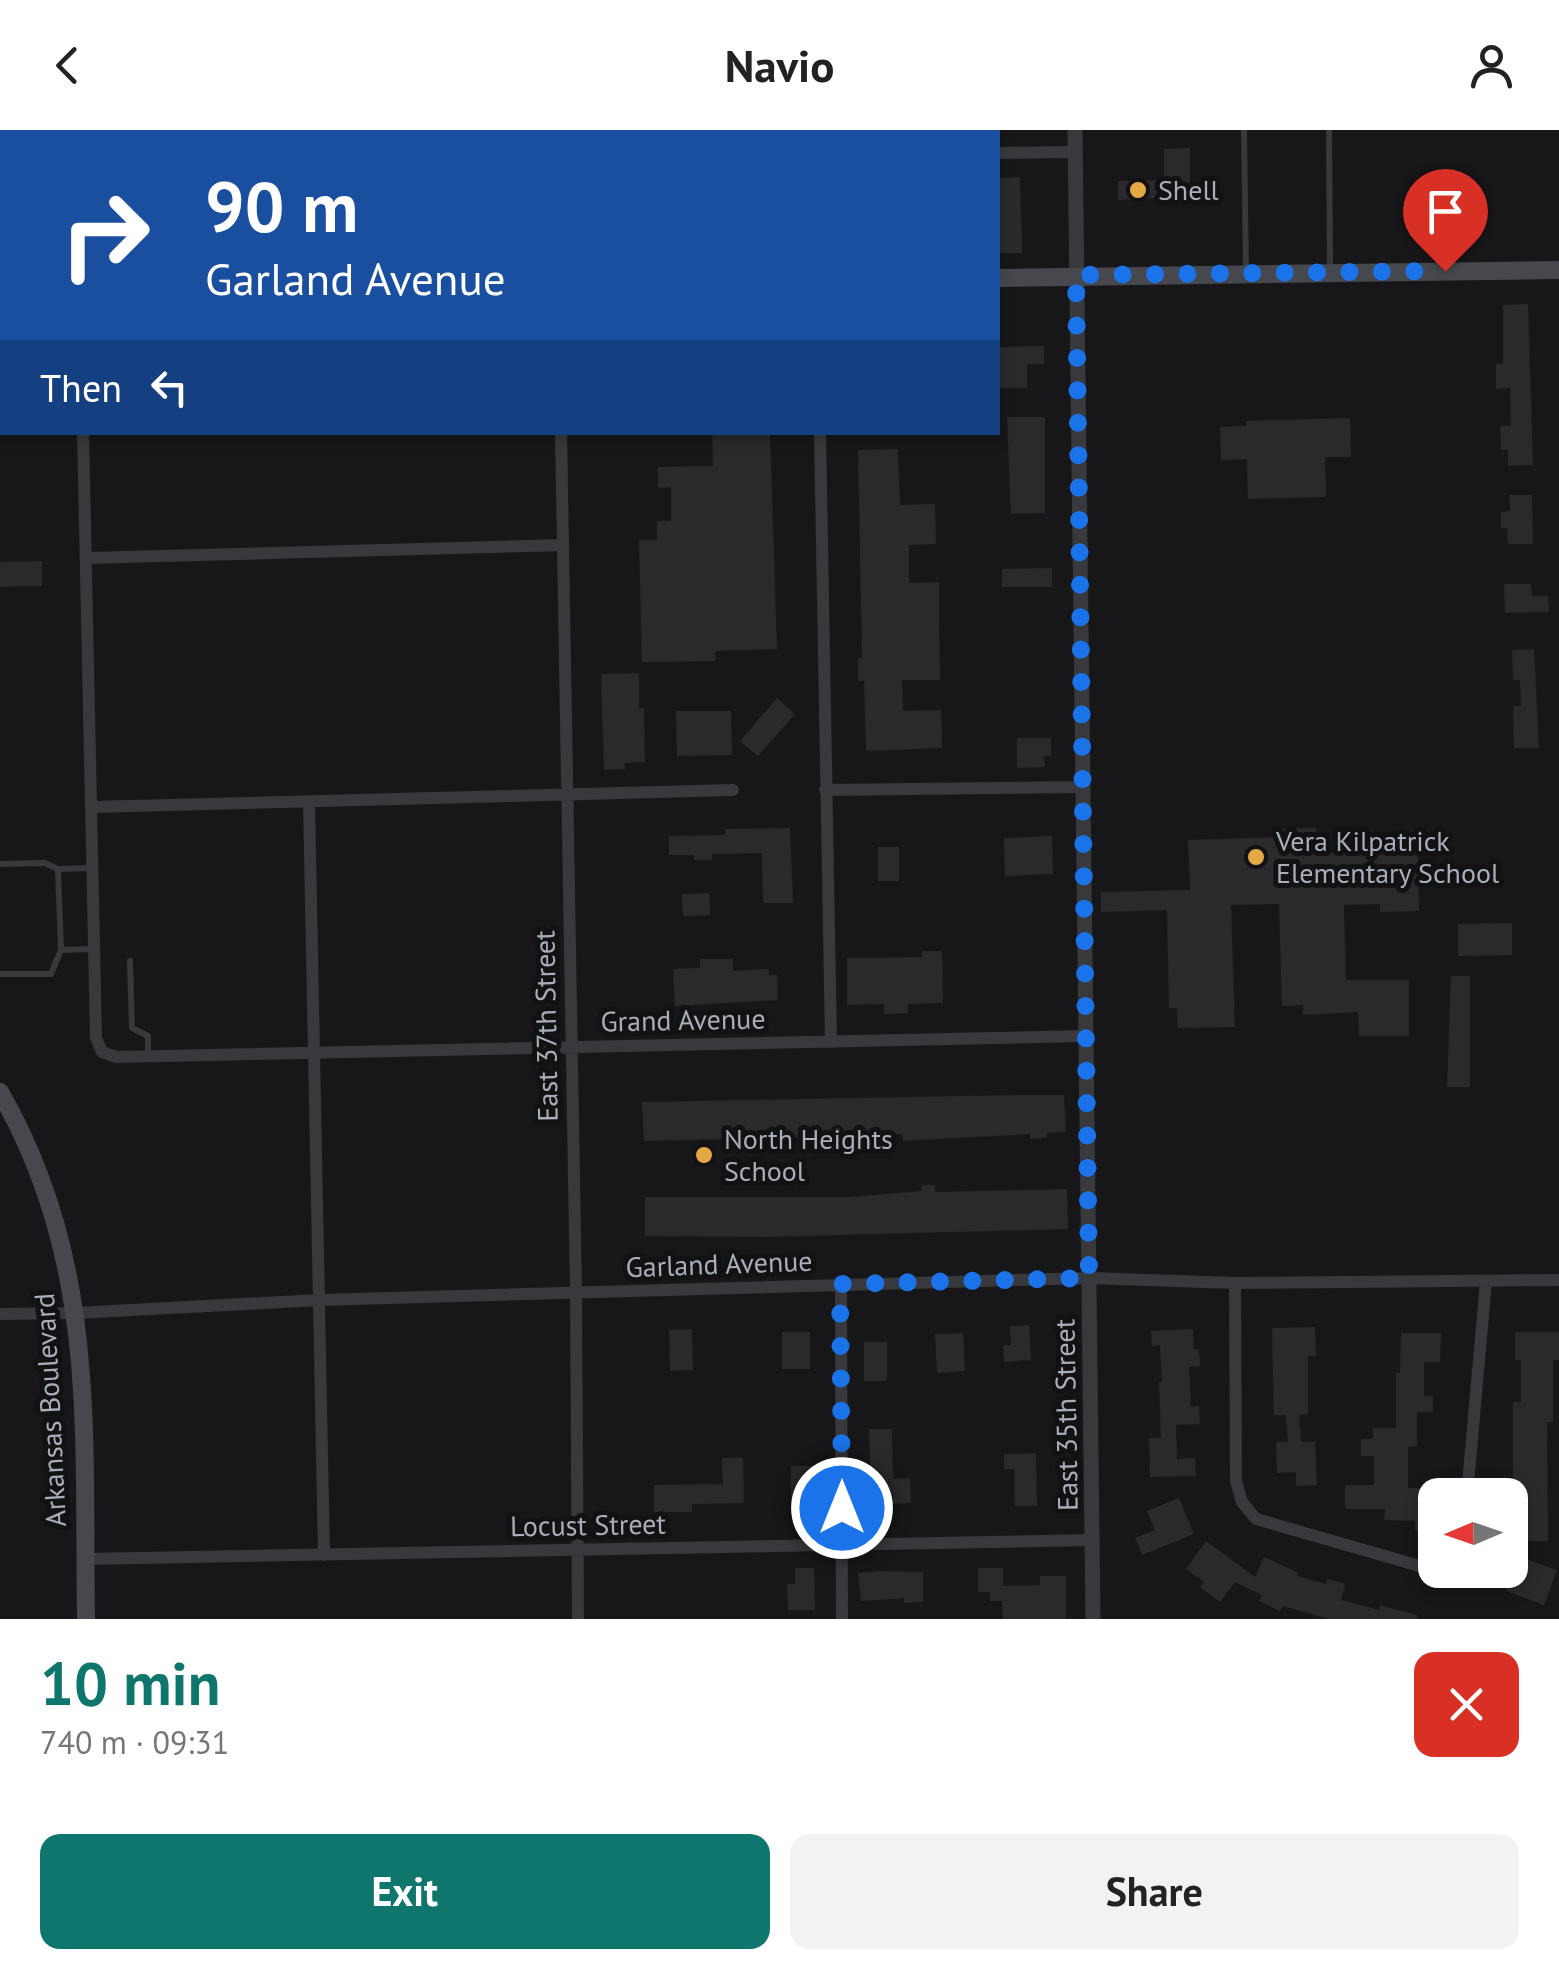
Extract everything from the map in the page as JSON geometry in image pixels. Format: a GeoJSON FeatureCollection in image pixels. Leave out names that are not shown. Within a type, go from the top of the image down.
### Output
{"type":"FeatureCollection","features":[{"type":"Feature","properties":{"kind":"main road"},"geometry":{"type":"LineString","coordinates":[[1000,278],[1559,270]]}},
{"type":"Feature","properties":{"kind":"main road","name":"Arkansas Boulevard"},"geometry":{"type":"LineString","coordinates":[[0,1092],[34,1157],[54,1212],[76,1313],[82,1389],[86,1619]]}},
{"type":"Feature","properties":{"kind":"street","name":"East 35th Street"},"geometry":{"type":"LineString","coordinates":[[1074,130],[1093,1619]]}},
{"type":"Feature","properties":{"kind":"street"},"geometry":{"type":"LineString","coordinates":[[1000,153],[1075,152]]}},
{"type":"Feature","properties":{"kind":"street"},"geometry":{"type":"LineString","coordinates":[[84,435],[95,948]]}},
{"type":"Feature","properties":{"kind":"street","name":"East 37th Street"},"geometry":{"type":"LineString","coordinates":[[560,435],[578,1619]]}},
{"type":"Feature","properties":{"kind":"street"},"geometry":{"type":"LineString","coordinates":[[820,435],[831,1042]]}},
{"type":"Feature","properties":{"kind":"street"},"geometry":{"type":"LineString","coordinates":[[86,558],[563,545]]}},
{"type":"Feature","properties":{"kind":"street"},"geometry":{"type":"LineString","coordinates":[[825,790],[1083,788]]}},
{"type":"Feature","properties":{"kind":"street"},"geometry":{"type":"LineString","coordinates":[[92,808],[733,790]]}},
{"type":"Feature","properties":{"kind":"street"},"geometry":{"type":"LineString","coordinates":[[308,802],[324,1554]]}},
{"type":"Feature","properties":{"kind":"street","name":"Grand Avenue"},"geometry":{"type":"LineString","coordinates":[[95,948],[96,1038],[102,1052],[116,1057],[1086,1036]]}},
{"type":"Feature","properties":{"kind":"street","name":"Garland Avenue"},"geometry":{"type":"LineString","coordinates":[[0,1314],[319,1300],[1089,1278],[1235,1283],[1559,1280]]}},
{"type":"Feature","properties":{"kind":"street"},"geometry":{"type":"LineString","coordinates":[[1469,1478],[1486,1282]]}},
{"type":"Feature","properties":{"kind":"street"},"geometry":{"type":"LineString","coordinates":[[1235,1283],[1236,1480],[1242,1502],[1256,1519],[1418,1566]]}},
{"type":"Feature","properties":{"kind":"street"},"geometry":{"type":"LineString","coordinates":[[840,1284],[842,1619]]}},
{"type":"Feature","properties":{"kind":"street","name":"Locust Street"},"geometry":{"type":"LineString","coordinates":[[85,1559],[1092,1540]]}},
{"type":"Feature","properties":{"kind":"lane"},"geometry":{"type":"LineString","coordinates":[[1244,130],[1246,273]]}},
{"type":"Feature","properties":{"kind":"lane"},"geometry":{"type":"LineString","coordinates":[[1329,130],[1330,272]]}},
{"type":"Feature","properties":{"kind":"lane"},"geometry":{"type":"LineString","coordinates":[[0,864],[94,868]]}},
{"type":"Feature","properties":{"kind":"lane"},"geometry":{"type":"LineString","coordinates":[[0,974],[51,974],[61,950],[58,869]]}},
{"type":"Feature","properties":{"kind":"lane"},"geometry":{"type":"LineString","coordinates":[[61,950],[95,948]]}},
{"type":"Feature","properties":{"kind":"lane"},"geometry":{"type":"LineString","coordinates":[[130,960],[132,1028],[148,1036],[148,1056]]}},
{"type":"Feature","properties":{"kind":"building"},"geometry":{"type":"Polygon","coordinates":[[[1190,148],[1190,204],[1165,204],[1165,198],[1118,200],[1118,181],[1164,180],[1164,149],[1190,148]]]}},
{"type":"Feature","properties":{"kind":"building"},"geometry":{"type":"Polygon","coordinates":[[[1020,177],[1022,253],[1000,253],[1000,178],[1020,177]]]}},
{"type":"Feature","properties":{"kind":"building"},"geometry":{"type":"Polygon","coordinates":[[[1528,304],[1533,465],[1508,466],[1508,450],[1501,450],[1500,426],[1511,426],[1510,388],[1496,389],[1496,364],[1503,364],[1503,305],[1528,304]]]}},
{"type":"Feature","properties":{"kind":"building"},"geometry":{"type":"Polygon","coordinates":[[[1044,346],[1044,364],[1027,364],[1027,388],[1000,388],[1000,347],[1044,346]]]}},
{"type":"Feature","properties":{"kind":"building"},"geometry":{"type":"Polygon","coordinates":[[[1007,417],[1045,417],[1045,513],[1011,514],[1007,417]]]}},
{"type":"Feature","properties":{"kind":"building"},"geometry":{"type":"Polygon","coordinates":[[[1350,418],[1351,457],[1325,457],[1326,497],[1248,499],[1247,459],[1221,460],[1220,427],[1247,426],[1246,421],[1350,418]]]}},
{"type":"Feature","properties":{"kind":"building"},"geometry":{"type":"Polygon","coordinates":[[[712,435],[770,435],[777,649],[715,651],[715,661],[642,662],[639,540],[657,540],[657,521],[671,521],[671,487],[658,488],[658,467],[713,466],[712,435]]]}},
{"type":"Feature","properties":{"kind":"building"},"geometry":{"type":"Polygon","coordinates":[[[898,449],[900,505],[935,504],[936,544],[909,545],[909,583],[939,582],[940,680],[902,680],[903,711],[941,710],[942,748],[866,751],[864,681],[858,681],[858,658],[862,658],[858,450],[898,449]]]}},
{"type":"Feature","properties":{"kind":"building"},"geometry":{"type":"Polygon","coordinates":[[[1509,495],[1532,495],[1533,544],[1508,544],[1507,528],[1501,528],[1501,512],[1510,511],[1509,495]]]}},
{"type":"Feature","properties":{"kind":"building"},"geometry":{"type":"Polygon","coordinates":[[[42,561],[42,586],[0,587],[0,562],[42,561]]]}},
{"type":"Feature","properties":{"kind":"building"},"geometry":{"type":"Polygon","coordinates":[[[1052,568],[1052,587],[1002,587],[1002,569],[1052,568]]]}},
{"type":"Feature","properties":{"kind":"building"},"geometry":{"type":"Polygon","coordinates":[[[1504,584],[1531,584],[1532,596],[1548,596],[1549,612],[1505,613],[1504,584]]]}},
{"type":"Feature","properties":{"kind":"building"},"geometry":{"type":"Polygon","coordinates":[[[1534,649],[1539,748],[1514,748],[1513,706],[1521,706],[1520,680],[1513,680],[1512,650],[1534,649]]]}},
{"type":"Feature","properties":{"kind":"building"},"geometry":{"type":"Polygon","coordinates":[[[639,673],[645,762],[624,763],[625,769],[604,770],[601,674],[639,673]]]}},
{"type":"Feature","properties":{"kind":"building"},"geometry":{"type":"Polygon","coordinates":[[[777,698],[795,714],[758,756],[740,741],[777,698]]]}},
{"type":"Feature","properties":{"kind":"building"},"geometry":{"type":"Polygon","coordinates":[[[676,711],[731,711],[732,755],[677,756],[676,711]]]}},
{"type":"Feature","properties":{"kind":"building"},"geometry":{"type":"Polygon","coordinates":[[[1017,738],[1051,738],[1051,756],[1044,756],[1045,767],[1017,768],[1017,738]]]}},
{"type":"Feature","properties":{"kind":"building"},"geometry":{"type":"Polygon","coordinates":[[[790,828],[793,903],[763,903],[762,853],[712,854],[712,860],[669,855],[669,836],[725,835],[725,829],[790,828]]]}},
{"type":"Feature","properties":{"kind":"building"},"geometry":{"type":"Polygon","coordinates":[[[1316,828],[1317,853],[1418,850],[1419,911],[1380,912],[1380,904],[1344,905],[1346,980],[1409,980],[1409,1036],[1359,1036],[1358,1012],[1303,1015],[1303,1005],[1282,1006],[1279,904],[1231,905],[1235,1027],[1178,1028],[1177,1008],[1169,1008],[1167,910],[1101,912],[1101,892],[1190,890],[1188,840],[1280,837],[1280,829],[1316,828]]]}},
{"type":"Feature","properties":{"kind":"building"},"geometry":{"type":"Polygon","coordinates":[[[1052,836],[1053,874],[1005,876],[1004,838],[1052,836]]]}},
{"type":"Feature","properties":{"kind":"building"},"geometry":{"type":"Polygon","coordinates":[[[878,847],[899,847],[899,881],[878,881],[878,847]]]}},
{"type":"Feature","properties":{"kind":"building"},"geometry":{"type":"Polygon","coordinates":[[[709,893],[710,915],[683,916],[682,894],[709,893]]]}},
{"type":"Feature","properties":{"kind":"building"},"geometry":{"type":"Polygon","coordinates":[[[1512,923],[1512,955],[1458,956],[1458,924],[1512,923]]]}},
{"type":"Feature","properties":{"kind":"building"},"geometry":{"type":"Polygon","coordinates":[[[922,951],[942,951],[943,1003],[908,1004],[908,1013],[884,1014],[884,1004],[847,1005],[847,958],[922,957],[922,951]]]}},
{"type":"Feature","properties":{"kind":"building"},"geometry":{"type":"Polygon","coordinates":[[[700,959],[733,959],[733,971],[768,969],[769,975],[777,975],[778,1000],[675,1006],[673,969],[700,968],[700,959]]]}},
{"type":"Feature","properties":{"kind":"building"},"geometry":{"type":"Polygon","coordinates":[[[1451,976],[1470,976],[1470,1087],[1447,1087],[1451,976]]]}},
{"type":"Feature","properties":{"kind":"building"},"geometry":{"type":"Polygon","coordinates":[[[1064,1095],[1066,1132],[1047,1133],[1047,1138],[1030,1139],[1030,1134],[903,1141],[902,1134],[877,1134],[877,1139],[644,1141],[642,1102],[1064,1095]]]}},
{"type":"Feature","properties":{"kind":"building"},"geometry":{"type":"Polygon","coordinates":[[[921,1185],[935,1185],[935,1192],[1067,1189],[1068,1229],[766,1237],[645,1236],[645,1197],[850,1197],[922,1191],[921,1185]]]}},
{"type":"Feature","properties":{"kind":"building"},"geometry":{"type":"Polygon","coordinates":[[[1029,1325],[1031,1360],[1004,1362],[1003,1345],[1011,1345],[1010,1326],[1029,1325]]]}},
{"type":"Feature","properties":{"kind":"building"},"geometry":{"type":"Polygon","coordinates":[[[1315,1327],[1316,1356],[1308,1356],[1308,1414],[1299,1415],[1301,1442],[1315,1442],[1317,1485],[1296,1486],[1296,1472],[1277,1473],[1276,1442],[1288,1442],[1286,1415],[1274,1415],[1272,1328],[1315,1327]]]}},
{"type":"Feature","properties":{"kind":"building"},"geometry":{"type":"Polygon","coordinates":[[[692,1329],[693,1370],[670,1371],[669,1330],[692,1329]]]}},
{"type":"Feature","properties":{"kind":"building"},"geometry":{"type":"Polygon","coordinates":[[[1193,1329],[1200,1366],[1189,1367],[1191,1407],[1199,1406],[1200,1424],[1176,1425],[1177,1459],[1195,1458],[1196,1476],[1150,1477],[1149,1438],[1161,1438],[1162,1382],[1160,1345],[1152,1346],[1151,1331],[1193,1329]]]}},
{"type":"Feature","properties":{"kind":"building"},"geometry":{"type":"Polygon","coordinates":[[[782,1332],[810,1332],[810,1369],[782,1369],[782,1332]]]}},
{"type":"Feature","properties":{"kind":"building"},"geometry":{"type":"Polygon","coordinates":[[[1515,1332],[1559,1332],[1559,1360],[1553,1360],[1553,1422],[1547,1422],[1548,1541],[1528,1541],[1528,1478],[1513,1478],[1513,1402],[1521,1402],[1521,1360],[1515,1360],[1515,1332]]]}},
{"type":"Feature","properties":{"kind":"building"},"geometry":{"type":"Polygon","coordinates":[[[963,1333],[965,1371],[937,1373],[935,1334],[963,1333]]]}},
{"type":"Feature","properties":{"kind":"building"},"geometry":{"type":"Polygon","coordinates":[[[1401,1333],[1441,1333],[1440,1362],[1424,1362],[1424,1396],[1433,1396],[1433,1412],[1417,1412],[1417,1446],[1408,1447],[1408,1488],[1418,1488],[1418,1531],[1415,1521],[1384,1520],[1385,1509],[1345,1509],[1345,1485],[1374,1485],[1374,1456],[1361,1456],[1361,1439],[1373,1439],[1373,1428],[1396,1428],[1396,1373],[1400,1373],[1401,1333]]]}},
{"type":"Feature","properties":{"kind":"building"},"geometry":{"type":"Polygon","coordinates":[[[864,1342],[887,1342],[887,1381],[864,1381],[864,1342]]]}},
{"type":"Feature","properties":{"kind":"building"},"geometry":{"type":"Polygon","coordinates":[[[869,1429],[892,1429],[893,1479],[910,1478],[911,1503],[871,1504],[869,1429]]]}},
{"type":"Feature","properties":{"kind":"building"},"geometry":{"type":"Polygon","coordinates":[[[1036,1453],[1037,1506],[1015,1506],[1014,1469],[1004,1469],[1004,1454],[1036,1453]]]}},
{"type":"Feature","properties":{"kind":"building"},"geometry":{"type":"Polygon","coordinates":[[[722,1458],[743,1458],[744,1503],[692,1504],[692,1512],[654,1512],[654,1485],[723,1484],[722,1458]]]}},
{"type":"Feature","properties":{"kind":"building"},"geometry":{"type":"Polygon","coordinates":[[[791,1466],[814,1466],[815,1514],[791,1515],[791,1466]]]}},
{"type":"Feature","properties":{"kind":"building"},"geometry":{"type":"Polygon","coordinates":[[[1179,1498],[1194,1534],[1142,1555],[1135,1538],[1155,1530],[1147,1511],[1179,1498]]]}},
{"type":"Feature","properties":{"kind":"building"},"geometry":{"type":"Polygon","coordinates":[[[1206,1541],[1255,1577],[1264,1557],[1299,1573],[1297,1576],[1326,1584],[1327,1579],[1345,1584],[1341,1600],[1379,1610],[1380,1605],[1417,1615],[1417,1619],[1329,1619],[1283,1606],[1280,1611],[1259,1601],[1262,1595],[1235,1582],[1220,1602],[1200,1587],[1204,1582],[1186,1569],[1206,1541]]]}},
{"type":"Feature","properties":{"kind":"building"},"geometry":{"type":"Polygon","coordinates":[[[1528,1560],[1557,1570],[1544,1605],[1506,1591],[1528,1588],[1528,1560]]]}},
{"type":"Feature","properties":{"kind":"building"},"geometry":{"type":"Polygon","coordinates":[[[795,1568],[814,1568],[815,1610],[788,1610],[787,1584],[795,1584],[795,1568]]]}},
{"type":"Feature","properties":{"kind":"building"},"geometry":{"type":"Polygon","coordinates":[[[978,1568],[1003,1568],[1003,1586],[1040,1585],[1040,1576],[1066,1576],[1066,1619],[1003,1619],[1002,1601],[990,1601],[990,1592],[978,1592],[978,1568]]]}},
{"type":"Feature","properties":{"kind":"building"},"geometry":{"type":"Polygon","coordinates":[[[923,1572],[923,1602],[904,1603],[904,1598],[861,1601],[858,1573],[923,1572]]]}},
{"type":"Feature","properties":{"kind":"place","name":"Shell"},"geometry":{"type":"Point","coordinates":[1138,190]}},
{"type":"Feature","properties":{"kind":"place","name":"Vera Kilpatrick Elementary School"},"geometry":{"type":"Point","coordinates":[1256,857]}},
{"type":"Feature","properties":{"kind":"place","name":"North Heights School"},"geometry":{"type":"Point","coordinates":[704,1155]}},
{"type":"Feature","properties":{"kind":"route"},"geometry":{"type":"LineString","coordinates":[[842,1508],[840,1284],[1089,1278],[1076,275],[1445,271]]}}]}
